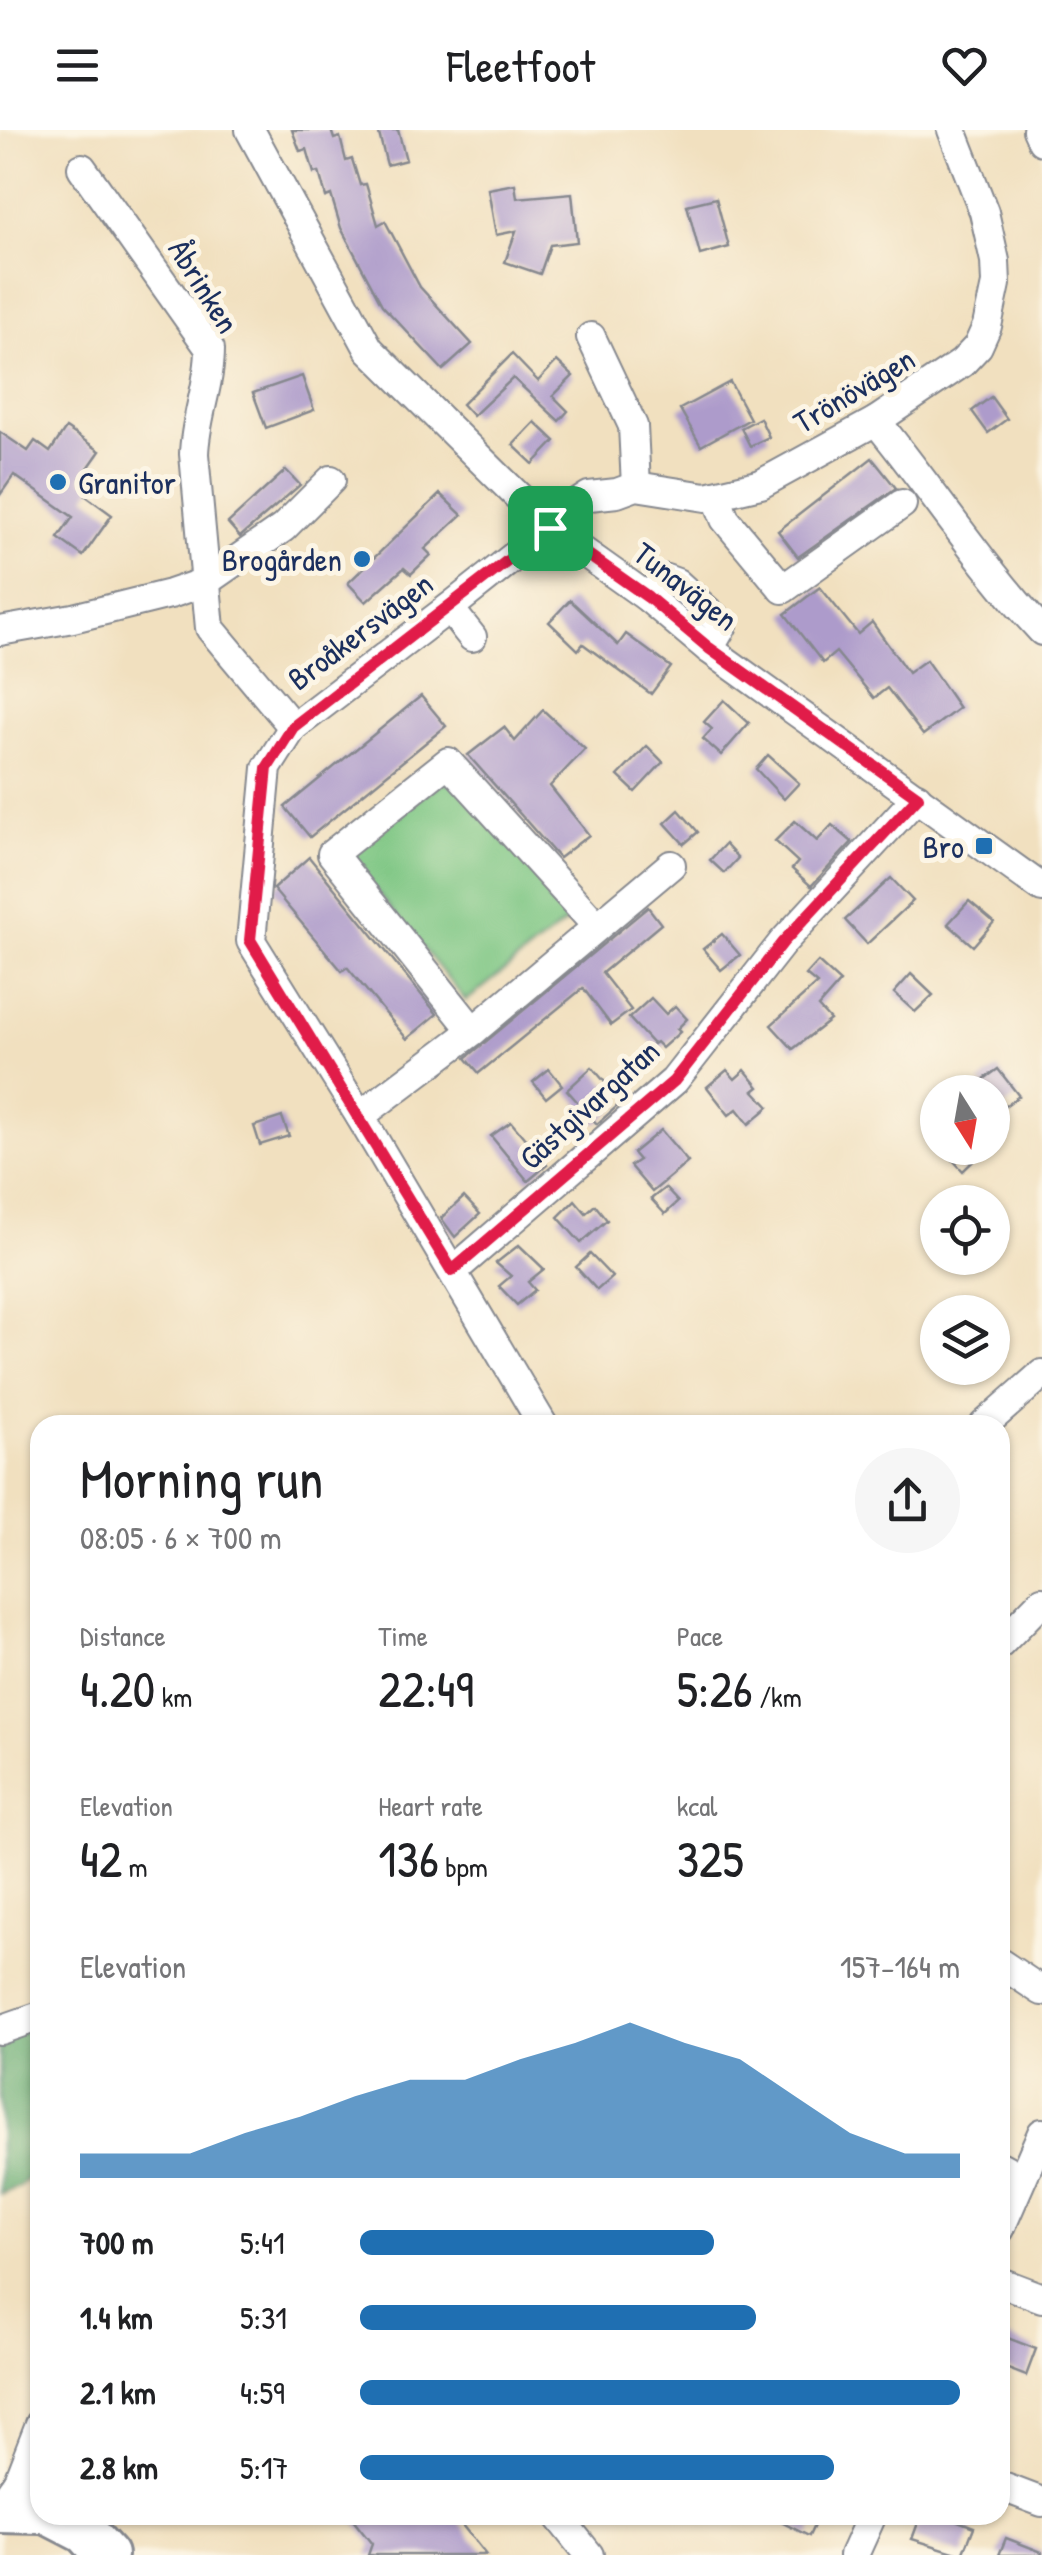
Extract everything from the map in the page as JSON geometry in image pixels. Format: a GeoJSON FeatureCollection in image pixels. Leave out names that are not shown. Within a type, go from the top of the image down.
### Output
{"type":"FeatureCollection","features":[{"type":"Feature","properties":{"kind":"highway"},"geometry":{"type":"LineString","coordinates":[[0,2509],[30,2511]]}},
{"type":"Feature","properties":{"kind":"street","name":"Tunavägen"},"geometry":{"type":"LineString","coordinates":[[250,130],[369,349],[550,528],[1042,888]]}},
{"type":"Feature","properties":{"kind":"street","name":"Trönövägen"},"geometry":{"type":"LineString","coordinates":[[550,528],[588,496],[636,486],[688,496],[716,495],[761,484],[876,421],[962,364],[978,346],[996,284],[992,240],[952,130]]}},
{"type":"Feature","properties":{"kind":"street"},"geometry":{"type":"LineString","coordinates":[[1037,130],[1042,141]]}},
{"type":"Feature","properties":{"kind":"street","name":"Åbrinken"},"geometry":{"type":"LineString","coordinates":[[82,168],[210,349],[210,373],[194,442],[210,628],[293,727]]}},
{"type":"Feature","properties":{"kind":"street"},"geometry":{"type":"LineString","coordinates":[[590,337],[633,426],[636,486]]}},
{"type":"Feature","properties":{"kind":"street"},"geometry":{"type":"LineString","coordinates":[[876,421],[901,449],[921,483],[1042,631]]}},
{"type":"Feature","properties":{"kind":"street"},"geometry":{"type":"LineString","coordinates":[[0,631],[73,618],[205,582],[283,528],[330,480]]}},
{"type":"Feature","properties":{"kind":"street"},"geometry":{"type":"LineString","coordinates":[[716,495],[725,519],[783,589],[902,504]]}},
{"type":"Feature","properties":{"kind":"street","name":"Broåkersvägen"},"geometry":{"type":"LineString","coordinates":[[360,1116],[250,940],[267,768],[293,727],[550,528]]}},
{"type":"Feature","properties":{"kind":"street"},"geometry":{"type":"LineString","coordinates":[[449,608],[472,637]]}},
{"type":"Feature","properties":{"kind":"street"},"geometry":{"type":"LineString","coordinates":[[473,1031],[332,854],[448,762],[596,925]]}},
{"type":"Feature","properties":{"kind":"street","name":"Gästgivargatan"},"geometry":{"type":"LineString","coordinates":[[452,1271],[674,1081],[783,942],[918,797]]}},
{"type":"Feature","properties":{"kind":"street"},"geometry":{"type":"LineString","coordinates":[[537,1415],[360,1116],[473,1031],[670,865]]}},
{"type":"Feature","properties":{"kind":"street"},"geometry":{"type":"LineString","coordinates":[[995,1415],[1042,1374]]}},
{"type":"Feature","properties":{"kind":"street"},"geometry":{"type":"LineString","coordinates":[[1010,1634],[1042,1601]]}},
{"type":"Feature","properties":{"kind":"street"},"geometry":{"type":"LineString","coordinates":[[1010,1969],[1042,1991]]}},
{"type":"Feature","properties":{"kind":"street"},"geometry":{"type":"LineString","coordinates":[[0,2030],[30,2020]]}},
{"type":"Feature","properties":{"kind":"street"},"geometry":{"type":"LineString","coordinates":[[1011,2172],[1042,2133]]}},
{"type":"Feature","properties":{"kind":"street"},"geometry":{"type":"LineString","coordinates":[[1010,2286],[1042,2298]]}},
{"type":"Feature","properties":{"kind":"street"},"geometry":{"type":"LineString","coordinates":[[0,2509],[17,2483],[30,2450]]}},
{"type":"Feature","properties":{"kind":"street"},"geometry":{"type":"LineString","coordinates":[[1010,2490],[1042,2502]]}},
{"type":"Feature","properties":{"kind":"street"},"geometry":{"type":"LineString","coordinates":[[565,2525],[588,2555]]}},
{"type":"Feature","properties":{"kind":"street"},"geometry":{"type":"LineString","coordinates":[[854,2555],[868,2525]]}},
{"type":"Feature","properties":{"kind":"green space"},"geometry":{"type":"Polygon","coordinates":[[[450,774],[575,915],[466,1001],[346,854],[450,774]]]}},
{"type":"Feature","properties":{"kind":"green space"},"geometry":{"type":"Polygon","coordinates":[[[30,2028],[30,2176],[19,2187],[0,2194],[0,2039],[30,2028]]]}},
{"type":"Feature","properties":{"kind":"building"},"geometry":{"type":"Polygon","coordinates":[[[292,130],[331,130],[334,139],[340,137],[346,161],[352,159],[360,185],[366,184],[378,225],[385,221],[420,287],[472,344],[443,370],[382,305],[341,228],[331,195],[326,197],[319,172],[314,173],[307,149],[300,151],[292,130]]]}},
{"type":"Feature","properties":{"kind":"building"},"geometry":{"type":"Polygon","coordinates":[[[378,130],[398,130],[406,160],[387,165],[378,130]]]}},
{"type":"Feature","properties":{"kind":"building"},"geometry":{"type":"Polygon","coordinates":[[[515,184],[517,198],[572,193],[577,242],[550,245],[540,274],[505,262],[516,231],[496,235],[488,189],[515,184]]]}},
{"type":"Feature","properties":{"kind":"building"},"geometry":{"type":"Polygon","coordinates":[[[716,198],[729,247],[700,255],[687,205],[716,198]]]}},
{"type":"Feature","properties":{"kind":"building"},"geometry":{"type":"Polygon","coordinates":[[[512,354],[538,381],[557,361],[573,376],[553,396],[568,411],[559,421],[513,378],[473,416],[462,404],[512,354]]]}},
{"type":"Feature","properties":{"kind":"building"},"geometry":{"type":"Polygon","coordinates":[[[302,376],[314,410],[266,428],[253,393],[302,376]]]}},
{"type":"Feature","properties":{"kind":"building"},"geometry":{"type":"Polygon","coordinates":[[[730,382],[750,419],[701,446],[680,409],[730,382]]]}},
{"type":"Feature","properties":{"kind":"building"},"geometry":{"type":"Polygon","coordinates":[[[991,397],[1007,419],[988,433],[972,411],[991,397]]]}},
{"type":"Feature","properties":{"kind":"building"},"geometry":{"type":"Polygon","coordinates":[[[760,418],[769,437],[750,446],[741,428],[760,418]]]}},
{"type":"Feature","properties":{"kind":"building"},"geometry":{"type":"Polygon","coordinates":[[[535,422],[555,441],[533,464],[513,445],[535,422]]]}},
{"type":"Feature","properties":{"kind":"building"},"geometry":{"type":"Polygon","coordinates":[[[66,428],[100,451],[81,478],[93,487],[86,496],[112,515],[83,556],[58,538],[73,517],[14,475],[0,495],[0,432],[28,451],[35,441],[50,452],[66,428]]]}},
{"type":"Feature","properties":{"kind":"building"},"geometry":{"type":"Polygon","coordinates":[[[872,458],[896,488],[798,557],[778,531],[872,458]]]}},
{"type":"Feature","properties":{"kind":"building"},"geometry":{"type":"Polygon","coordinates":[[[286,470],[300,485],[240,537],[228,523],[286,470]]]}},
{"type":"Feature","properties":{"kind":"building"},"geometry":{"type":"Polygon","coordinates":[[[440,494],[462,515],[425,549],[431,555],[411,574],[404,568],[366,602],[348,583],[440,494]]]}},
{"type":"Feature","properties":{"kind":"building"},"geometry":{"type":"Polygon","coordinates":[[[820,587],[858,634],[872,622],[908,673],[926,660],[959,708],[923,735],[887,688],[874,698],[836,652],[823,663],[785,614],[820,587]]]}},
{"type":"Feature","properties":{"kind":"building"},"geometry":{"type":"Polygon","coordinates":[[[570,600],[618,645],[626,634],[671,667],[651,694],[583,644],[578,650],[549,622],[570,600]]]}},
{"type":"Feature","properties":{"kind":"building"},"geometry":{"type":"Polygon","coordinates":[[[421,696],[446,726],[310,837],[285,807],[421,696]]]}},
{"type":"Feature","properties":{"kind":"building"},"geometry":{"type":"Polygon","coordinates":[[[724,700],[749,723],[721,755],[703,739],[712,729],[704,722],[724,700]]]}},
{"type":"Feature","properties":{"kind":"building"},"geometry":{"type":"Polygon","coordinates":[[[543,710],[585,749],[550,786],[589,835],[559,858],[468,755],[504,727],[515,741],[543,710]]]}},
{"type":"Feature","properties":{"kind":"building"},"geometry":{"type":"Polygon","coordinates":[[[647,746],[663,762],[635,792],[618,776],[647,746]]]}},
{"type":"Feature","properties":{"kind":"building"},"geometry":{"type":"Polygon","coordinates":[[[768,755],[799,783],[784,799],[756,769],[768,755]]]}},
{"type":"Feature","properties":{"kind":"building"},"geometry":{"type":"Polygon","coordinates":[[[679,810],[698,832],[684,844],[665,823],[679,810]]]}},
{"type":"Feature","properties":{"kind":"building"},"geometry":{"type":"Polygon","coordinates":[[[795,821],[817,841],[832,825],[852,842],[811,886],[792,869],[798,862],[775,841],[795,821]]]}},
{"type":"Feature","properties":{"kind":"building"},"geometry":{"type":"Polygon","coordinates":[[[725,844],[738,858],[724,873],[710,860],[725,844]]]}},
{"type":"Feature","properties":{"kind":"building"},"geometry":{"type":"Polygon","coordinates":[[[309,857],[437,1014],[407,1039],[347,967],[342,971],[273,889],[309,857]]]}},
{"type":"Feature","properties":{"kind":"building"},"geometry":{"type":"Polygon","coordinates":[[[891,878],[913,901],[867,944],[845,920],[891,878]]]}},
{"type":"Feature","properties":{"kind":"building"},"geometry":{"type":"Polygon","coordinates":[[[969,901],[994,922],[973,946],[948,924],[969,901]]]}},
{"type":"Feature","properties":{"kind":"building"},"geometry":{"type":"Polygon","coordinates":[[[648,907],[661,924],[602,973],[631,1010],[611,1025],[583,988],[479,1073],[466,1058],[648,907]]]}},
{"type":"Feature","properties":{"kind":"building"},"geometry":{"type":"Polygon","coordinates":[[[722,934],[740,955],[721,970],[703,949],[722,934]]]}},
{"type":"Feature","properties":{"kind":"building"},"geometry":{"type":"Polygon","coordinates":[[[818,962],[840,982],[818,1007],[830,1020],[793,1049],[771,1025],[817,984],[806,975],[818,962]]]}},
{"type":"Feature","properties":{"kind":"building"},"geometry":{"type":"Polygon","coordinates":[[[911,974],[933,995],[915,1012],[894,993],[911,974]]]}},
{"type":"Feature","properties":{"kind":"building"},"geometry":{"type":"Polygon","coordinates":[[[651,998],[666,1014],[675,1006],[687,1019],[677,1029],[680,1032],[662,1048],[656,1042],[653,1044],[629,1018],[651,998]]]}},
{"type":"Feature","properties":{"kind":"building"},"geometry":{"type":"Polygon","coordinates":[[[592,1067],[622,1102],[597,1124],[567,1090],[592,1067]]]}},
{"type":"Feature","properties":{"kind":"building"},"geometry":{"type":"Polygon","coordinates":[[[549,1069],[562,1085],[546,1098],[533,1082],[549,1069]]]}},
{"type":"Feature","properties":{"kind":"building"},"geometry":{"type":"Polygon","coordinates":[[[727,1070],[735,1079],[745,1070],[759,1087],[754,1091],[769,1107],[749,1124],[737,1109],[729,1115],[707,1087],[727,1070]]]}},
{"type":"Feature","properties":{"kind":"building"},"geometry":{"type":"Polygon","coordinates":[[[1010,1084],[1019,1096],[1010,1102],[1010,1084]]]}},
{"type":"Feature","properties":{"kind":"building"},"geometry":{"type":"Polygon","coordinates":[[[282,1117],[289,1136],[260,1145],[254,1126],[282,1117]]]}},
{"type":"Feature","properties":{"kind":"building"},"geometry":{"type":"Polygon","coordinates":[[[511,1122],[547,1165],[528,1181],[491,1136],[511,1122]]]}},
{"type":"Feature","properties":{"kind":"building"},"geometry":{"type":"Polygon","coordinates":[[[661,1130],[688,1162],[652,1192],[630,1166],[639,1160],[633,1153],[661,1130]]]}},
{"type":"Feature","properties":{"kind":"building"},"geometry":{"type":"Polygon","coordinates":[[[665,1188],[678,1202],[665,1214],[651,1199],[665,1188]]]}},
{"type":"Feature","properties":{"kind":"building"},"geometry":{"type":"Polygon","coordinates":[[[464,1197],[480,1214],[455,1237],[441,1218],[464,1197]]]}},
{"type":"Feature","properties":{"kind":"building"},"geometry":{"type":"Polygon","coordinates":[[[575,1200],[586,1213],[595,1205],[607,1220],[581,1243],[558,1217],[575,1200]]]}},
{"type":"Feature","properties":{"kind":"building"},"geometry":{"type":"Polygon","coordinates":[[[519,1245],[544,1269],[528,1282],[535,1290],[517,1305],[499,1286],[511,1276],[496,1263],[519,1245]]]}},
{"type":"Feature","properties":{"kind":"building"},"geometry":{"type":"Polygon","coordinates":[[[590,1254],[612,1277],[597,1290],[576,1267],[590,1254]]]}},
{"type":"Feature","properties":{"kind":"building"},"geometry":{"type":"Polygon","coordinates":[[[1010,2339],[1036,2349],[1026,2376],[1010,2370],[1010,2339]]]}},
{"type":"Feature","properties":{"kind":"building"},"geometry":{"type":"Polygon","coordinates":[[[357,2525],[462,2525],[486,2555],[368,2555],[372,2544],[357,2525]]]}},
{"type":"Feature","properties":{"kind":"building"},"geometry":{"type":"Polygon","coordinates":[[[787,2525],[814,2525],[809,2536],[787,2525]]]}},
{"type":"Feature","properties":{"kind":"building"},"geometry":{"type":"Polygon","coordinates":[[[917,2525],[974,2527],[963,2555],[912,2539],[917,2525]]]}},
{"type":"Feature","properties":{"kind":"building"},"geometry":{"type":"Polygon","coordinates":[[[1006,2538],[1042,2552],[1042,2555],[999,2555],[1006,2538]]]}},
{"type":"Feature","properties":{"kind":"place","name":"Granitor"},"geometry":{"type":"Point","coordinates":[58,482]}},
{"type":"Feature","properties":{"kind":"place","name":"Brogården"},"geometry":{"type":"Point","coordinates":[362,559]}},
{"type":"Feature","properties":{"kind":"place","name":"Bro"},"geometry":{"type":"Point","coordinates":[984,846]}},
{"type":"Feature","properties":{"kind":"route"},"geometry":{"type":"LineString","coordinates":[[550,528],[648,597],[709,648],[918,797],[783,942],[674,1081],[452,1271],[250,940],[267,768],[293,727],[550,528]]}}]}
